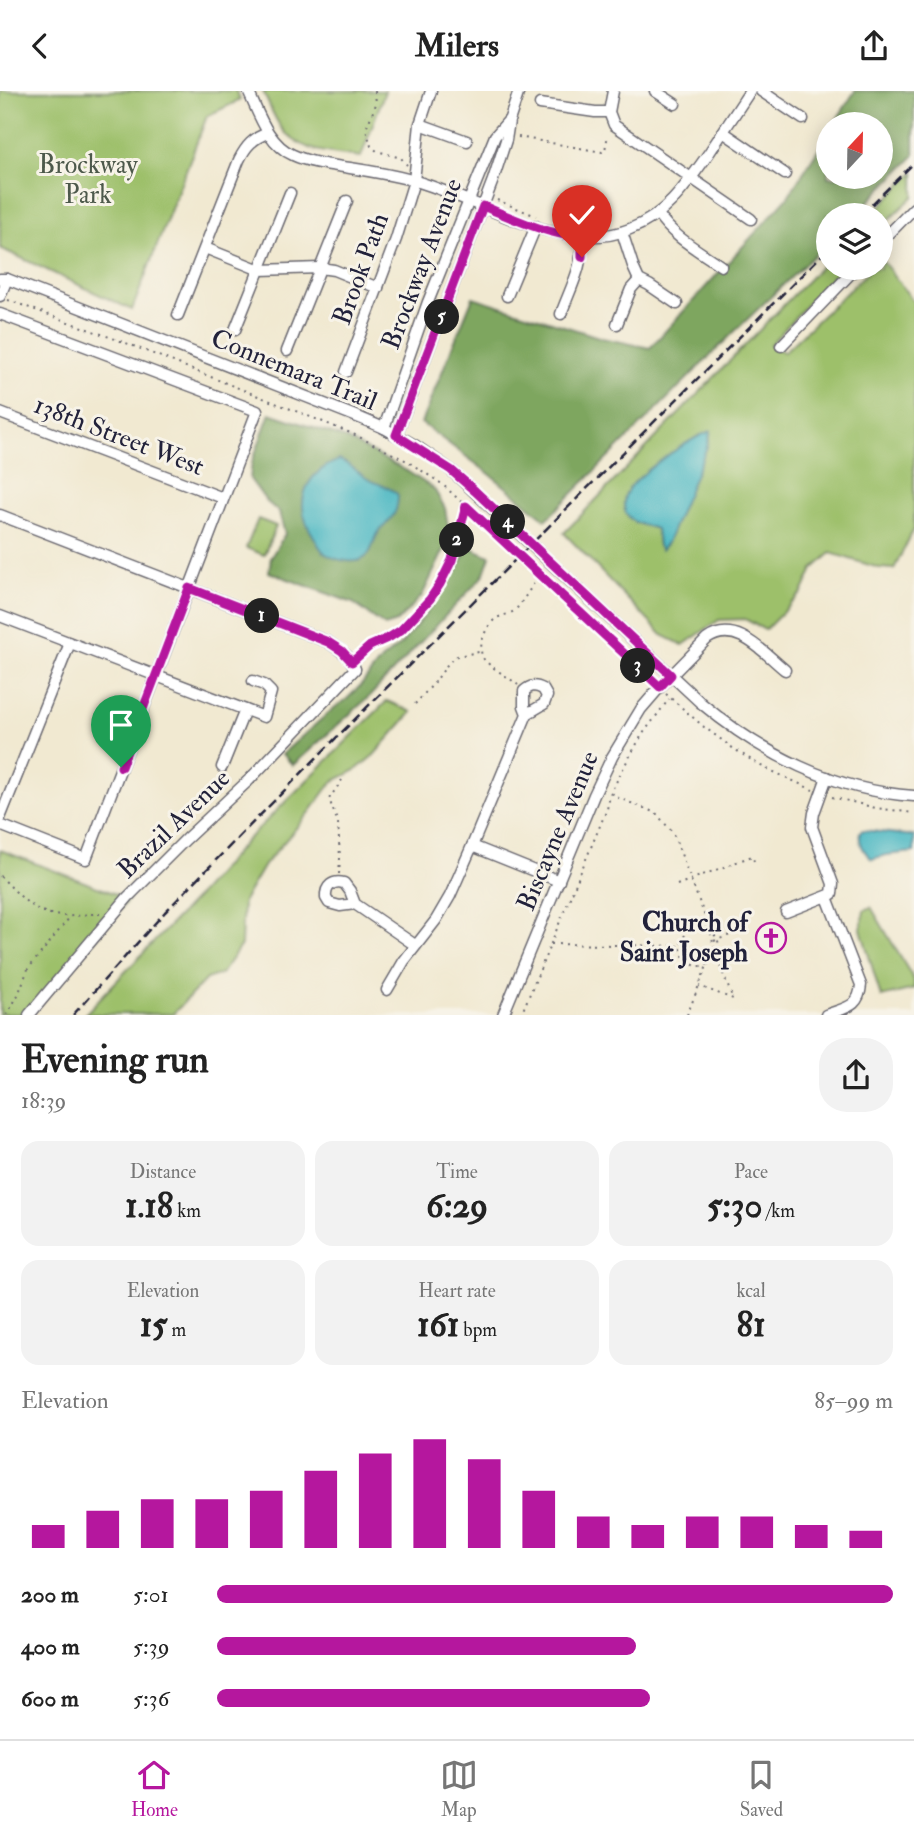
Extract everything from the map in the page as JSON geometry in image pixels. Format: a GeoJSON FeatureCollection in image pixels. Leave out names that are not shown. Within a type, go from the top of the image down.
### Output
{"type":"FeatureCollection","features":[{"type":"Feature","properties":{"kind":"street"},"geometry":{"type":"LineString","coordinates":[[248,91],[268,133],[291,155],[316,163],[362,169],[414,181],[559,234],[582,237],[595,237],[633,228],[658,214],[677,198],[750,91]]}},
{"type":"Feature","properties":{"kind":"street","name":"Brook Path"},"geometry":{"type":"LineString","coordinates":[[346,372],[414,181],[420,124],[431,91]]}},
{"type":"Feature","properties":{"kind":"street","name":"Brockway Avenue"},"geometry":{"type":"LineString","coordinates":[[396,435],[483,206],[506,140],[519,91]]}},
{"type":"Feature","properties":{"kind":"street"},"geometry":{"type":"LineString","coordinates":[[613,91],[609,112],[616,126],[751,219]]}},
{"type":"Feature","properties":{"kind":"street"},"geometry":{"type":"LineString","coordinates":[[655,91],[675,104]]}},
{"type":"Feature","properties":{"kind":"street"},"geometry":{"type":"LineString","coordinates":[[761,91],[803,119]]}},
{"type":"Feature","properties":{"kind":"street"},"geometry":{"type":"LineString","coordinates":[[540,104],[609,112]]}},
{"type":"Feature","properties":{"kind":"street","name":"Brockway Avenue"},"geometry":{"type":"LineString","coordinates":[[384,428],[428,302],[495,136],[509,121]]}},
{"type":"Feature","properties":{"kind":"street"},"geometry":{"type":"LineString","coordinates":[[420,124],[467,141]]}},
{"type":"Feature","properties":{"kind":"street"},"geometry":{"type":"LineString","coordinates":[[723,132],[785,174]]}},
{"type":"Feature","properties":{"kind":"street"},"geometry":{"type":"LineString","coordinates":[[178,315],[243,150],[258,136],[268,133]]}},
{"type":"Feature","properties":{"kind":"street"},"geometry":{"type":"LineString","coordinates":[[235,330],[290,193]]}},
{"type":"Feature","properties":{"kind":"street"},"geometry":{"type":"LineString","coordinates":[[287,351],[347,201]]}},
{"type":"Feature","properties":{"kind":"street"},"geometry":{"type":"LineString","coordinates":[[893,230],[914,208]]}},
{"type":"Feature","properties":{"kind":"street"},"geometry":{"type":"LineString","coordinates":[[658,214],[677,236],[720,266]]}},
{"type":"Feature","properties":{"kind":"street"},"geometry":{"type":"LineString","coordinates":[[508,296],[536,226]]}},
{"type":"Feature","properties":{"kind":"street"},"geometry":{"type":"LineString","coordinates":[[622,232],[639,280],[677,304]]}},
{"type":"Feature","properties":{"kind":"street"},"geometry":{"type":"LineString","coordinates":[[561,314],[581,264],[582,237]]}},
{"type":"Feature","properties":{"kind":"street"},"geometry":{"type":"LineString","coordinates":[[205,248],[260,270],[334,270],[378,288]]}},
{"type":"Feature","properties":{"kind":"street"},"geometry":{"type":"LineString","coordinates":[[0,270],[4,279],[0,296]]}},
{"type":"Feature","properties":{"kind":"street","name":"Connemara Trail"},"geometry":{"type":"LineString","coordinates":[[4,279],[384,428],[442,464],[475,491],[701,703],[741,734],[779,756],[827,777],[866,788],[914,796]]}},
{"type":"Feature","properties":{"kind":"street"},"geometry":{"type":"LineString","coordinates":[[617,324],[631,289],[639,280]]}},
{"type":"Feature","properties":{"kind":"street"},"geometry":{"type":"LineString","coordinates":[[781,346],[844,280]]}},
{"type":"Feature","properties":{"kind":"street"},"geometry":{"type":"LineString","coordinates":[[428,302],[445,308]]}},
{"type":"Feature","properties":{"kind":"street"},"geometry":{"type":"LineString","coordinates":[[0,314],[257,411],[86,859],[0,825]]}},
{"type":"Feature","properties":{"kind":"street","name":"138th Street West"},"geometry":{"type":"LineString","coordinates":[[0,413],[223,498]]}},
{"type":"Feature","properties":{"kind":"street"},"geometry":{"type":"LineString","coordinates":[[0,515],[328,642],[342,651],[354,666]]}},
{"type":"Feature","properties":{"kind":"street"},"geometry":{"type":"LineString","coordinates":[[0,616],[264,717],[271,692],[264,685],[253,681]]}},
{"type":"Feature","properties":{"kind":"street","name":"Biscayne Avenue"},"geometry":{"type":"LineString","coordinates":[[503,1014],[594,795],[612,757],[641,709],[707,639],[722,632],[734,632],[749,639],[785,670]]}},
{"type":"Feature","properties":{"kind":"street"},"geometry":{"type":"LineString","coordinates":[[0,818],[70,643]]}},
{"type":"Feature","properties":{"kind":"street","name":"Brazil Avenue"},"geometry":{"type":"LineString","coordinates":[[29,1014],[128,897],[249,780],[354,666]]}},
{"type":"Feature","properties":{"kind":"street"},"geometry":{"type":"LineString","coordinates":[[387,990],[404,961],[444,907],[527,715],[544,704],[547,696],[543,689],[536,686],[524,691],[527,715]]}},
{"type":"Feature","properties":{"kind":"street"},"geometry":{"type":"LineString","coordinates":[[222,767],[245,710]]}},
{"type":"Feature","properties":{"kind":"street"},"geometry":{"type":"LineString","coordinates":[[786,912],[832,894],[832,884],[812,827],[820,793],[827,777]]}},
{"type":"Feature","properties":{"kind":"street"},"geometry":{"type":"LineString","coordinates":[[472,846],[559,881]]}},
{"type":"Feature","properties":{"kind":"street"},"geometry":{"type":"LineString","coordinates":[[355,904],[340,906],[329,902],[326,898],[328,887],[333,882],[344,883],[348,886],[355,904],[415,945]]}},
{"type":"Feature","properties":{"kind":"street"},"geometry":{"type":"LineString","coordinates":[[826,1014],[856,1002],[861,985],[827,897]]}},
{"type":"Feature","properties":{"kind":"path"},"geometry":{"type":"LineString","coordinates":[[375,91],[376,104],[366,129],[371,146],[377,152],[401,158],[408,167]]}},
{"type":"Feature","properties":{"kind":"path"},"geometry":{"type":"LineString","coordinates":[[517,137],[602,152],[605,150],[607,138],[616,126]]}},
{"type":"Feature","properties":{"kind":"path"},"geometry":{"type":"LineString","coordinates":[[496,200],[544,219]]}},
{"type":"Feature","properties":{"kind":"path"},"geometry":{"type":"LineString","coordinates":[[0,296],[139,348],[376,444],[407,461],[442,485],[466,506],[670,698],[743,755],[820,793],[876,808],[914,813]]}},
{"type":"Feature","properties":{"kind":"path"},"geometry":{"type":"LineString","coordinates":[[354,666],[370,646],[401,630],[435,591],[452,560],[466,506]]}},
{"type":"Feature","properties":{"kind":"path"},"geometry":{"type":"LineString","coordinates":[[524,691],[507,675],[492,667],[481,652],[486,631],[494,619],[508,615],[517,607],[539,575]]}},
{"type":"Feature","properties":{"kind":"path"},"geometry":{"type":"LineString","coordinates":[[415,703],[449,662],[457,656],[481,652]]}},
{"type":"Feature","properties":{"kind":"path"},"geometry":{"type":"LineString","coordinates":[[521,1014],[607,809],[611,792],[642,735],[670,698]]}},
{"type":"Feature","properties":{"kind":"path"},"geometry":{"type":"LineString","coordinates":[[338,881],[338,823],[328,799],[342,780]]}},
{"type":"Feature","properties":{"kind":"path"},"geometry":{"type":"LineString","coordinates":[[611,792],[616,797],[656,813],[671,829],[733,999],[699,986]]}},
{"type":"Feature","properties":{"kind":"path"},"geometry":{"type":"LineString","coordinates":[[677,885],[752,856],[754,861]]}},
{"type":"Feature","properties":{"kind":"path"},"geometry":{"type":"LineString","coordinates":[[0,876],[27,902],[48,915],[94,914],[110,918]]}},
{"type":"Feature","properties":{"kind":"path"},"geometry":{"type":"LineString","coordinates":[[7,1014],[28,969],[71,916]]}},
{"type":"Feature","properties":{"kind":"path"},"geometry":{"type":"LineString","coordinates":[[702,928],[710,931],[718,940],[716,955],[708,964],[691,964],[683,956],[680,946],[689,930],[702,928]]}},
{"type":"Feature","properties":{"kind":"path"},"geometry":{"type":"LineString","coordinates":[[713,941],[733,934]]}},
{"type":"Feature","properties":{"kind":"path"},"geometry":{"type":"LineString","coordinates":[[550,944],[680,946]]}},
{"type":"Feature","properties":{"kind":"path"},"geometry":{"type":"LineString","coordinates":[[687,1014],[715,948]]}},
{"type":"Feature","properties":{"kind":"green space","name":"Brockway Park"},"geometry":{"type":"Polygon","coordinates":[[[0,91],[236,91],[240,100],[207,116],[132,310],[0,248],[0,91]]]}},
{"type":"Feature","properties":{"kind":"green space"},"geometry":{"type":"Polygon","coordinates":[[[263,91],[385,91],[361,157],[327,153],[296,142],[280,126],[263,91]]]}},
{"type":"Feature","properties":{"kind":"green space"},"geometry":{"type":"Polygon","coordinates":[[[855,91],[914,91],[914,156],[893,177],[893,112],[842,112],[855,91]]]}},
{"type":"Feature","properties":{"kind":"green space"},"geometry":{"type":"Polygon","coordinates":[[[816,153],[816,189],[881,189],[867,203],[816,203],[816,253],[546,520],[421,423],[473,297],[602,338],[650,348],[787,198],[816,153]]]}},
{"type":"Feature","properties":{"kind":"green space"},"geometry":{"type":"Polygon","coordinates":[[[914,172],[914,196],[893,216],[893,203],[883,203],[914,172]]]}},
{"type":"Feature","properties":{"kind":"green space"},"geometry":{"type":"Polygon","coordinates":[[[816,271],[816,280],[829,280],[770,345],[784,352],[859,280],[893,280],[893,275],[914,302],[914,529],[894,569],[879,568],[831,553],[813,569],[802,593],[765,630],[745,619],[719,620],[683,645],[662,635],[564,533],[816,271]],[[698,436],[634,483],[652,527],[656,529],[658,546],[698,436]]]}},
{"type":"Feature","properties":{"kind":"green space"},"geometry":{"type":"Polygon","coordinates":[[[270,413],[344,438],[407,471],[434,489],[445,508],[448,526],[444,550],[422,596],[397,622],[385,626],[353,603],[269,572],[271,557],[285,534],[279,512],[266,501],[250,479],[252,462],[270,413]]]}},
{"type":"Feature","properties":{"kind":"green space"},"geometry":{"type":"Polygon","coordinates":[[[258,519],[276,526],[264,555],[246,548],[258,519]]]}},
{"type":"Feature","properties":{"kind":"green space"},"geometry":{"type":"Polygon","coordinates":[[[469,547],[490,556],[483,576],[370,696],[293,765],[282,754],[347,699],[381,660],[402,643],[457,570],[469,547]]]}},
{"type":"Feature","properties":{"kind":"green space"},"geometry":{"type":"Polygon","coordinates":[[[387,701],[412,712],[374,755],[356,770],[332,782],[311,811],[264,865],[243,901],[241,945],[221,974],[206,979],[173,1014],[85,1014],[194,900],[246,841],[387,701]]]}},
{"type":"Feature","properties":{"kind":"green space"},"geometry":{"type":"Polygon","coordinates":[[[0,850],[129,899],[31,1014],[0,1014],[0,850]]]}},
{"type":"Feature","properties":{"kind":"green space"},"geometry":{"type":"Polygon","coordinates":[[[871,907],[914,980],[914,989],[881,997],[861,929],[864,910],[871,907]]]}},
{"type":"Feature","properties":{"kind":"water"},"geometry":{"type":"Polygon","coordinates":[[[711,431],[707,447],[667,543],[661,550],[656,529],[636,523],[627,515],[624,504],[626,493],[641,476],[665,457],[711,431]]]}},
{"type":"Feature","properties":{"kind":"water"},"geometry":{"type":"Polygon","coordinates":[[[339,460],[398,495],[393,516],[377,535],[369,554],[363,559],[353,561],[341,560],[324,553],[307,525],[304,513],[305,491],[310,482],[317,473],[339,460]]]}},
{"type":"Feature","properties":{"kind":"water"},"geometry":{"type":"Polygon","coordinates":[[[863,830],[914,836],[914,852],[872,859],[866,854],[861,843],[860,832],[863,830]]]}},
{"type":"Feature","properties":{"kind":"railway"},"geometry":{"type":"LineString","coordinates":[[873,203],[914,163]]}},
{"type":"Feature","properties":{"kind":"railway"},"geometry":{"type":"LineString","coordinates":[[73,1015],[165,912],[331,743],[816,261]]}},
{"type":"Feature","properties":{"kind":"place","name":"Church of Saint Joseph"},"geometry":{"type":"Point","coordinates":[771,938]}},
{"type":"Feature","properties":{"kind":"route"},"geometry":{"type":"LineString","coordinates":[[121,767],[189,588],[328,642],[352,662],[370,646],[401,630],[430,599],[447,573],[466,506],[660,687],[671,675],[451,470],[396,435],[483,206],[548,231],[582,237],[582,257]]}}]}
